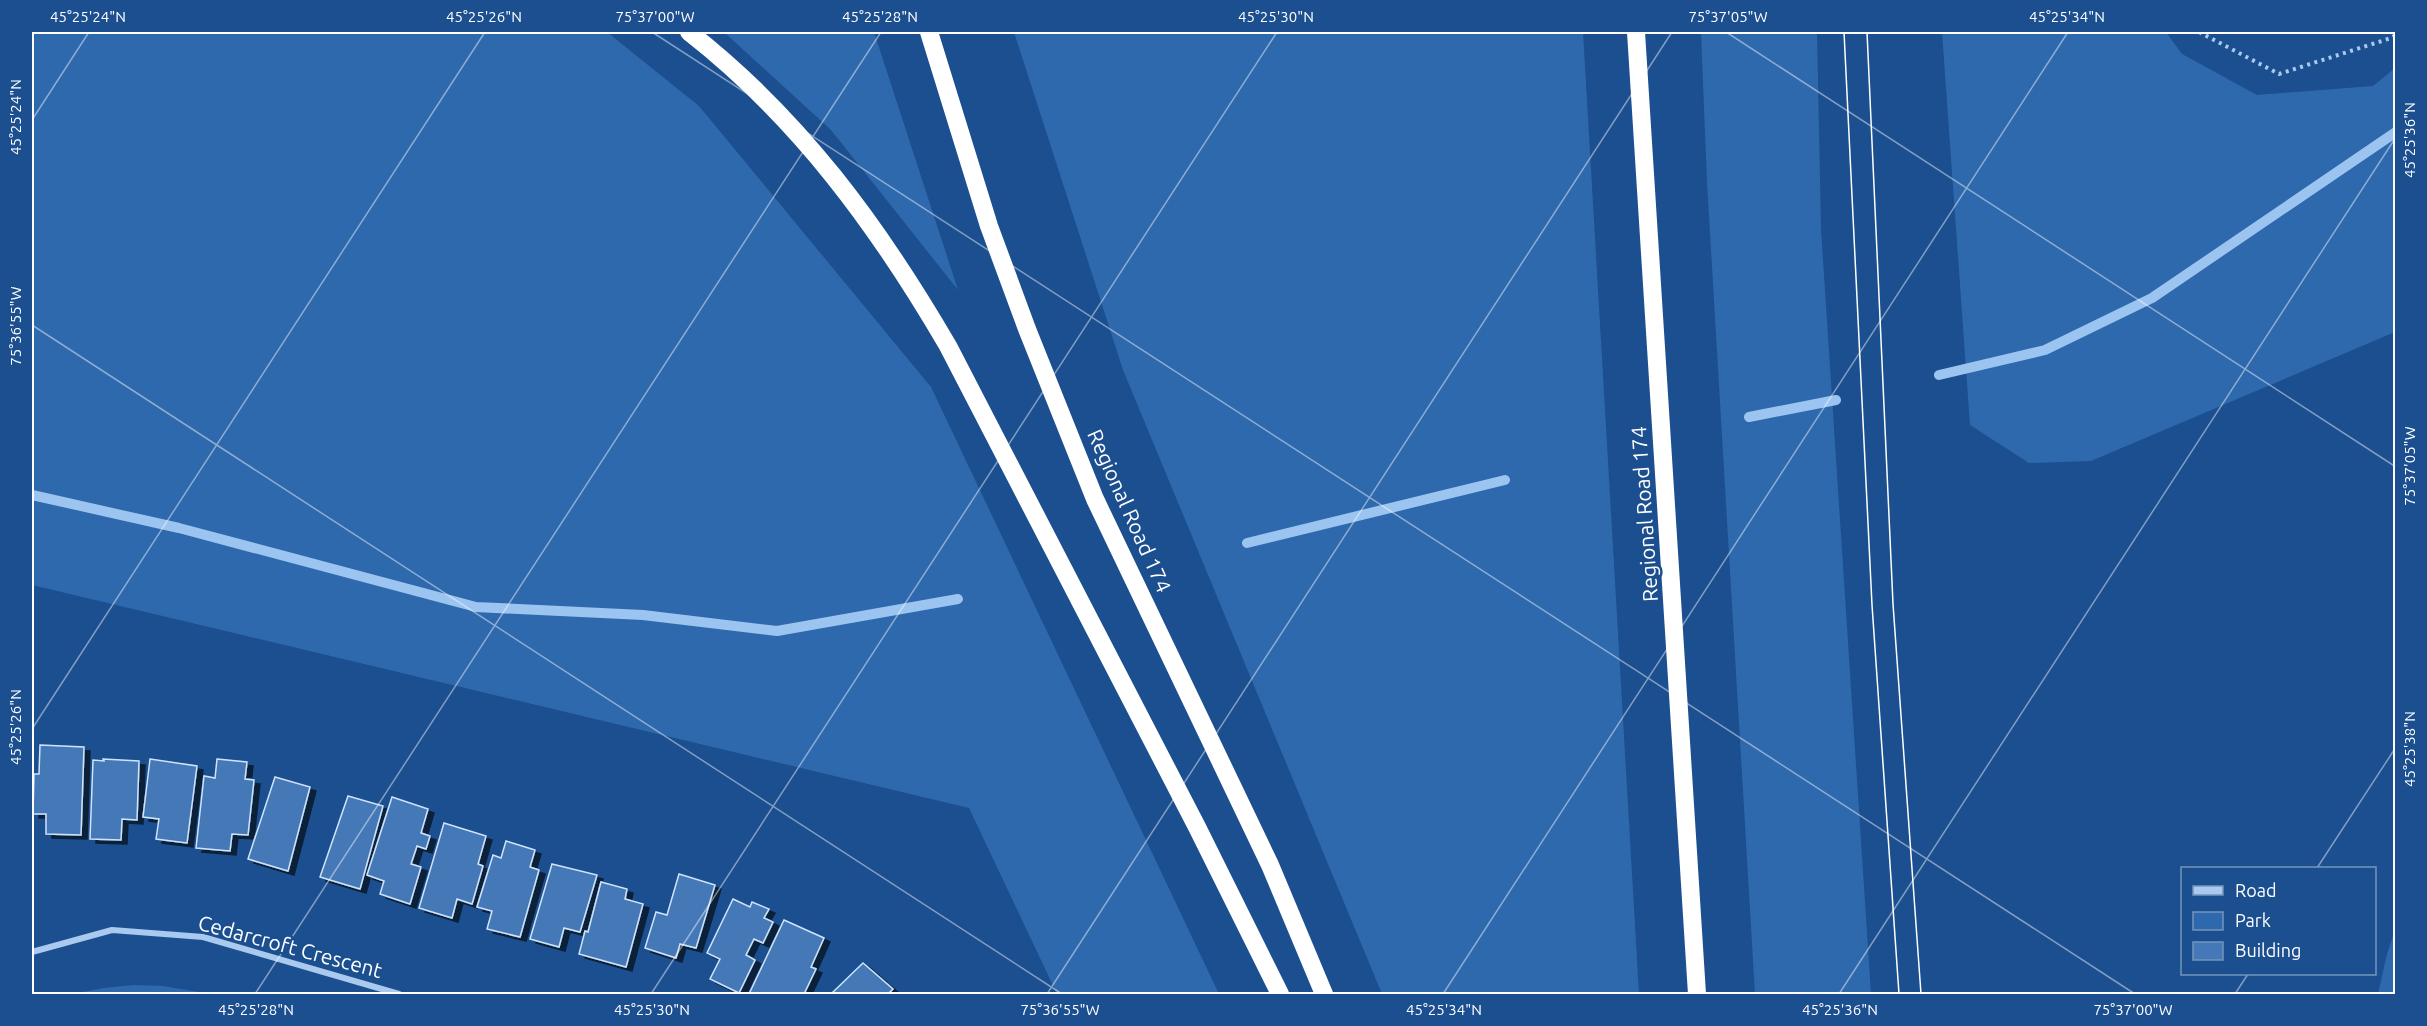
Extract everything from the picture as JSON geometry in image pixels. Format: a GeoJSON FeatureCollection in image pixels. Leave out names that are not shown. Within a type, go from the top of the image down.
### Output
{"type":"FeatureCollection","features":[{"type":"Feature","properties":{"kind":"highway"},"geometry":{"type":"LineString","coordinates":[[689,32],[754,87],[798,133],[837,179],[908,277],[954,357],[1197,827],[1280,994]]}},
{"type":"Feature","properties":{"kind":"highway","name":"Regional Road 174"},"geometry":{"type":"LineString","coordinates":[[929,32],[989,226],[1091,488],[1270,865],[1324,994]]}},
{"type":"Feature","properties":{"kind":"highway","name":"Regional Road 174"},"geometry":{"type":"LineString","coordinates":[[1636,32],[1697,994]]}},
{"type":"Feature","properties":{"kind":"street","name":"Cedarcroft Crescent"},"geometry":{"type":"LineString","coordinates":[[32,952],[112,930],[203,937],[399,994]]}},
{"type":"Feature","properties":{"kind":"path"},"geometry":{"type":"LineString","coordinates":[[2199,32],[2279,74],[2396,35]]}},
{"type":"Feature","properties":{"kind":"green space"},"geometry":{"type":"Polygon","coordinates":[[[32,32],[607,32],[699,106],[931,387],[1219,994],[1057,994],[969,808],[32,585],[32,32]]]}},
{"type":"Feature","properties":{"kind":"green space"},"geometry":{"type":"Polygon","coordinates":[[[724,32],[874,32],[958,290],[831,130],[724,32]]]}},
{"type":"Feature","properties":{"kind":"green space"},"geometry":{"type":"Polygon","coordinates":[[[1014,32],[1583,32],[1639,994],[1382,994],[1123,370],[1014,32]]]}},
{"type":"Feature","properties":{"kind":"green space"},"geometry":{"type":"Polygon","coordinates":[[[1701,32],[1817,32],[1821,229],[1871,994],[1755,994],[1707,182],[1701,32]]]}},
{"type":"Feature","properties":{"kind":"green space"},"geometry":{"type":"Polygon","coordinates":[[[1942,32],[2166,32],[2182,54],[2257,95],[2373,86],[2395,68],[2395,332],[2091,461],[2029,463],[1970,425],[1942,32]]]}},
{"type":"Feature","properties":{"kind":"green space"},"geometry":{"type":"Polygon","coordinates":[[[2395,930],[2395,994],[2378,994],[2387,954],[2395,930]]]}},
{"type":"Feature","properties":{"kind":"green space"},"geometry":{"type":"Polygon","coordinates":[[[133,985],[163,986],[211,994],[72,994],[133,985]]]}},
{"type":"Feature","properties":{"kind":"building"},"geometry":{"type":"Polygon","coordinates":[[[40,745],[84,747],[81,835],[46,834],[46,814],[33,814],[34,774],[39,774],[40,745]]]}},
{"type":"Feature","properties":{"kind":"building"},"geometry":{"type":"Polygon","coordinates":[[[103,759],[139,761],[137,820],[122,819],[121,840],[90,839],[93,760],[104,761],[103,759]]]}},
{"type":"Feature","properties":{"kind":"building"},"geometry":{"type":"Polygon","coordinates":[[[150,759],[197,766],[187,843],[156,839],[159,819],[143,817],[150,759]]]}},
{"type":"Feature","properties":{"kind":"building"},"geometry":{"type":"Polygon","coordinates":[[[217,759],[247,762],[245,779],[254,780],[248,835],[232,834],[230,851],[196,848],[204,776],[215,778],[217,759]]]}},
{"type":"Feature","properties":{"kind":"building"},"geometry":{"type":"Polygon","coordinates":[[[275,777],[310,787],[288,871],[248,859],[275,777]]]}},
{"type":"Feature","properties":{"kind":"building"},"geometry":{"type":"Polygon","coordinates":[[[348,796],[383,806],[360,889],[320,877],[348,796]]]}},
{"type":"Feature","properties":{"kind":"building"},"geometry":{"type":"Polygon","coordinates":[[[392,797],[428,809],[421,833],[430,836],[426,849],[417,846],[411,864],[421,867],[410,904],[380,894],[384,881],[367,875],[392,797]]]}},
{"type":"Feature","properties":{"kind":"building"},"geometry":{"type":"Polygon","coordinates":[[[444,823],[486,836],[478,864],[483,866],[472,904],[457,899],[452,918],[419,908],[444,823]]]}},
{"type":"Feature","properties":{"kind":"building"},"geometry":{"type":"Polygon","coordinates":[[[506,841],[535,850],[530,867],[539,870],[520,937],[487,929],[492,911],[477,907],[493,855],[501,858],[506,841]]]}},
{"type":"Feature","properties":{"kind":"building"},"geometry":{"type":"Polygon","coordinates":[[[552,864],[597,875],[580,932],[564,928],[559,947],[530,939],[552,864]]]}},
{"type":"Feature","properties":{"kind":"building"},"geometry":{"type":"Polygon","coordinates":[[[679,874],[715,885],[696,948],[680,944],[676,958],[645,948],[656,912],[667,915],[679,874]]]}},
{"type":"Feature","properties":{"kind":"building"},"geometry":{"type":"Polygon","coordinates":[[[601,882],[627,889],[625,899],[643,904],[626,967],[579,954],[585,931],[588,932],[601,882]]]}},
{"type":"Feature","properties":{"kind":"building"},"geometry":{"type":"Polygon","coordinates":[[[733,899],[750,907],[752,902],[769,909],[764,918],[773,922],[763,943],[754,939],[746,955],[755,960],[739,993],[710,979],[720,959],[707,953],[733,899]]]}},
{"type":"Feature","properties":{"kind":"building"},"geometry":{"type":"Polygon","coordinates":[[[784,920],[824,938],[811,967],[816,969],[804,994],[749,994],[784,920]]]}},
{"type":"Feature","properties":{"kind":"building"},"geometry":{"type":"Polygon","coordinates":[[[863,963],[893,989],[888,994],[831,994],[863,963]]]}},
{"type":"Feature","properties":{"kind":"waterway"},"geometry":{"type":"LineString","coordinates":[[1939,375],[2045,350],[2152,298],[2396,132]]}},
{"type":"Feature","properties":{"kind":"waterway"},"geometry":{"type":"LineString","coordinates":[[1749,417],[1836,400]]}},
{"type":"Feature","properties":{"kind":"waterway"},"geometry":{"type":"LineString","coordinates":[[1247,543],[1505,480]]}},
{"type":"Feature","properties":{"kind":"waterway"},"geometry":{"type":"LineString","coordinates":[[32,495],[179,528],[476,607],[643,615],[777,631],[958,599]]}},
{"type":"Feature","properties":{"kind":"tram line"},"geometry":{"type":"LineString","coordinates":[[1844,32],[1872,605],[1899,994]]}},
{"type":"Feature","properties":{"kind":"tram line"},"geometry":{"type":"LineString","coordinates":[[1867,32],[1893,604],[1921,994]]}}]}
